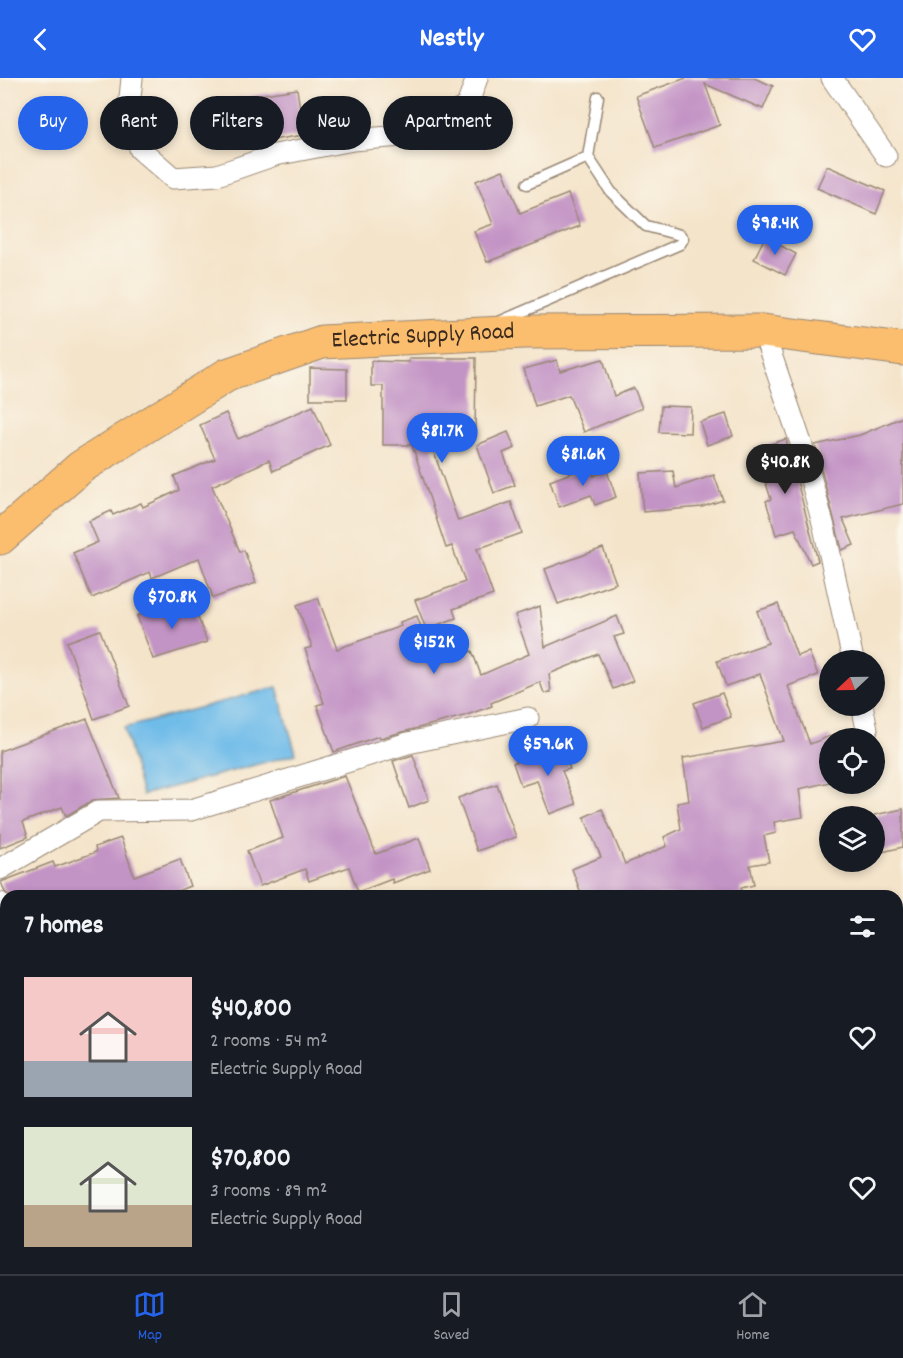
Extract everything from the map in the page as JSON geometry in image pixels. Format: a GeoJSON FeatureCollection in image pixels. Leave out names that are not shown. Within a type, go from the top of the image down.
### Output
{"type":"FeatureCollection","features":[{"type":"Feature","properties":{"kind":"main road","name":"Electric Supply Road"},"geometry":{"type":"LineString","coordinates":[[0,538],[81,467],[227,375],[322,342],[524,332],[763,331],[903,349]]}},
{"type":"Feature","properties":{"kind":"street"},"geometry":{"type":"LineString","coordinates":[[132,78],[130,98],[140,149],[174,178],[217,175],[274,154],[353,140],[413,135],[467,106],[477,78]]}},
{"type":"Feature","properties":{"kind":"street"},"geometry":{"type":"LineString","coordinates":[[832,78],[886,156]]}},
{"type":"Feature","properties":{"kind":"street"},"geometry":{"type":"LineString","coordinates":[[763,331],[801,443],[824,526],[851,650]]}},
{"type":"Feature","properties":{"kind":"street"},"geometry":{"type":"LineString","coordinates":[[0,869],[99,811],[191,810],[408,743],[528,718]]}},
{"type":"Feature","properties":{"kind":"lane"},"geometry":{"type":"LineString","coordinates":[[469,335],[680,244],[683,239],[680,235],[646,226],[611,192],[588,157],[598,98]]}},
{"type":"Feature","properties":{"kind":"lane"},"geometry":{"type":"LineString","coordinates":[[527,184],[588,157]]}},
{"type":"Feature","properties":{"kind":"water"},"geometry":{"type":"Polygon","coordinates":[[[277,687],[296,754],[142,795],[124,728],[277,687]]]}},
{"type":"Feature","properties":{"kind":"building"},"geometry":{"type":"Polygon","coordinates":[[[686,78],[754,78],[773,86],[763,109],[705,84],[720,125],[655,148],[636,96],[686,78]]]}},
{"type":"Feature","properties":{"kind":"building"},"geometry":{"type":"Polygon","coordinates":[[[297,89],[296,136],[284,138],[284,96],[251,96],[297,89]]]}},
{"type":"Feature","properties":{"kind":"building"},"geometry":{"type":"Polygon","coordinates":[[[827,166],[885,191],[876,214],[817,188],[827,166]]]}},
{"type":"Feature","properties":{"kind":"building"},"geometry":{"type":"Polygon","coordinates":[[[503,170],[520,213],[568,194],[580,226],[487,262],[474,231],[493,224],[476,181],[503,170]]]}},
{"type":"Feature","properties":{"kind":"building"},"geometry":{"type":"Polygon","coordinates":[[[765,237],[796,254],[785,275],[754,259],[765,237]]]}},
{"type":"Feature","properties":{"kind":"building"},"geometry":{"type":"Polygon","coordinates":[[[409,358],[476,358],[475,438],[432,447],[458,521],[511,502],[522,533],[477,549],[493,595],[453,609],[456,618],[426,629],[415,600],[465,582],[452,546],[446,548],[412,445],[383,445],[383,386],[371,386],[371,361],[409,362],[409,358]]]}},
{"type":"Feature","properties":{"kind":"building"},"geometry":{"type":"Polygon","coordinates":[[[603,359],[614,396],[634,388],[642,408],[584,432],[569,395],[535,406],[524,369],[557,360],[560,371],[603,359]]]}},
{"type":"Feature","properties":{"kind":"building"},"geometry":{"type":"Polygon","coordinates":[[[310,368],[347,369],[347,399],[310,399],[310,368]]]}},
{"type":"Feature","properties":{"kind":"building"},"geometry":{"type":"Polygon","coordinates":[[[313,406],[330,445],[273,471],[269,460],[212,486],[240,552],[244,550],[256,583],[213,598],[199,558],[152,578],[150,572],[92,598],[73,553],[98,542],[89,521],[111,511],[113,515],[141,503],[143,507],[179,490],[174,476],[215,459],[200,425],[226,413],[238,439],[313,406]]]}},
{"type":"Feature","properties":{"kind":"building"},"geometry":{"type":"Polygon","coordinates":[[[661,406],[691,407],[690,433],[659,432],[661,406]]]}},
{"type":"Feature","properties":{"kind":"building"},"geometry":{"type":"Polygon","coordinates":[[[726,414],[733,436],[707,445],[700,422],[726,414]]]}},
{"type":"Feature","properties":{"kind":"building"},"geometry":{"type":"Polygon","coordinates":[[[903,417],[903,504],[843,519],[854,545],[842,550],[815,445],[860,435],[903,417]]]}},
{"type":"Feature","properties":{"kind":"building"},"geometry":{"type":"Polygon","coordinates":[[[508,432],[515,448],[503,453],[515,485],[494,493],[477,445],[508,432]]]}},
{"type":"Feature","properties":{"kind":"building"},"geometry":{"type":"Polygon","coordinates":[[[786,439],[818,561],[811,564],[795,529],[776,535],[766,501],[771,499],[755,449],[786,439]]]}},
{"type":"Feature","properties":{"kind":"building"},"geometry":{"type":"Polygon","coordinates":[[[590,466],[594,476],[607,471],[616,497],[595,505],[591,495],[559,507],[550,481],[590,466]]]}},
{"type":"Feature","properties":{"kind":"building"},"geometry":{"type":"Polygon","coordinates":[[[673,471],[676,488],[714,475],[723,500],[702,507],[643,512],[640,473],[673,471]]]}},
{"type":"Feature","properties":{"kind":"building"},"geometry":{"type":"Polygon","coordinates":[[[603,548],[616,583],[558,604],[545,569],[603,548]]]}},
{"type":"Feature","properties":{"kind":"building"},"geometry":{"type":"Polygon","coordinates":[[[318,598],[337,649],[401,626],[400,622],[417,616],[435,664],[472,651],[481,675],[529,654],[515,615],[540,606],[545,647],[617,616],[624,634],[614,637],[633,681],[613,689],[598,654],[549,674],[551,692],[544,693],[540,682],[491,703],[492,706],[464,716],[380,738],[379,736],[334,752],[317,705],[324,703],[305,649],[312,647],[297,605],[318,598]]]}},
{"type":"Feature","properties":{"kind":"building"},"geometry":{"type":"Polygon","coordinates":[[[192,601],[207,642],[153,659],[137,616],[159,608],[161,612],[192,601]]]}},
{"type":"Feature","properties":{"kind":"building"},"geometry":{"type":"Polygon","coordinates":[[[778,604],[797,656],[809,652],[818,675],[788,686],[810,744],[819,740],[819,784],[799,789],[803,817],[774,822],[776,833],[764,836],[769,862],[750,865],[754,885],[741,888],[742,890],[580,890],[572,869],[601,857],[584,817],[602,809],[625,864],[667,846],[664,837],[681,829],[677,803],[689,801],[683,758],[784,741],[760,674],[726,686],[717,661],[768,643],[757,611],[778,604]]]}},
{"type":"Feature","properties":{"kind":"building"},"geometry":{"type":"Polygon","coordinates":[[[100,630],[129,706],[94,719],[67,642],[100,630]]]}},
{"type":"Feature","properties":{"kind":"building"},"geometry":{"type":"Polygon","coordinates":[[[722,693],[731,717],[703,727],[694,703],[722,693]]]}},
{"type":"Feature","properties":{"kind":"building"},"geometry":{"type":"Polygon","coordinates":[[[87,719],[119,798],[93,800],[66,816],[62,807],[23,822],[28,837],[0,848],[0,751],[87,719]]]}},
{"type":"Feature","properties":{"kind":"building"},"geometry":{"type":"Polygon","coordinates":[[[561,745],[570,769],[562,771],[576,804],[550,814],[537,781],[521,786],[513,763],[561,745]]]}},
{"type":"Feature","properties":{"kind":"building"},"geometry":{"type":"Polygon","coordinates":[[[413,755],[429,800],[409,808],[393,761],[413,755]]]}},
{"type":"Feature","properties":{"kind":"building"},"geometry":{"type":"Polygon","coordinates":[[[345,776],[376,854],[419,838],[430,869],[393,883],[392,879],[363,890],[357,890],[349,867],[309,881],[305,869],[260,886],[247,851],[283,838],[270,800],[345,776]]]}},
{"type":"Feature","properties":{"kind":"building"},"geometry":{"type":"Polygon","coordinates":[[[497,784],[516,837],[477,851],[458,798],[497,784]]]}},
{"type":"Feature","properties":{"kind":"building"},"geometry":{"type":"Polygon","coordinates":[[[903,809],[903,847],[885,851],[885,813],[903,809]]]}},
{"type":"Feature","properties":{"kind":"building"},"geometry":{"type":"Polygon","coordinates":[[[121,838],[134,876],[180,859],[190,886],[180,890],[4,890],[1,882],[53,862],[55,867],[96,852],[95,847],[121,838]]]}}]}
